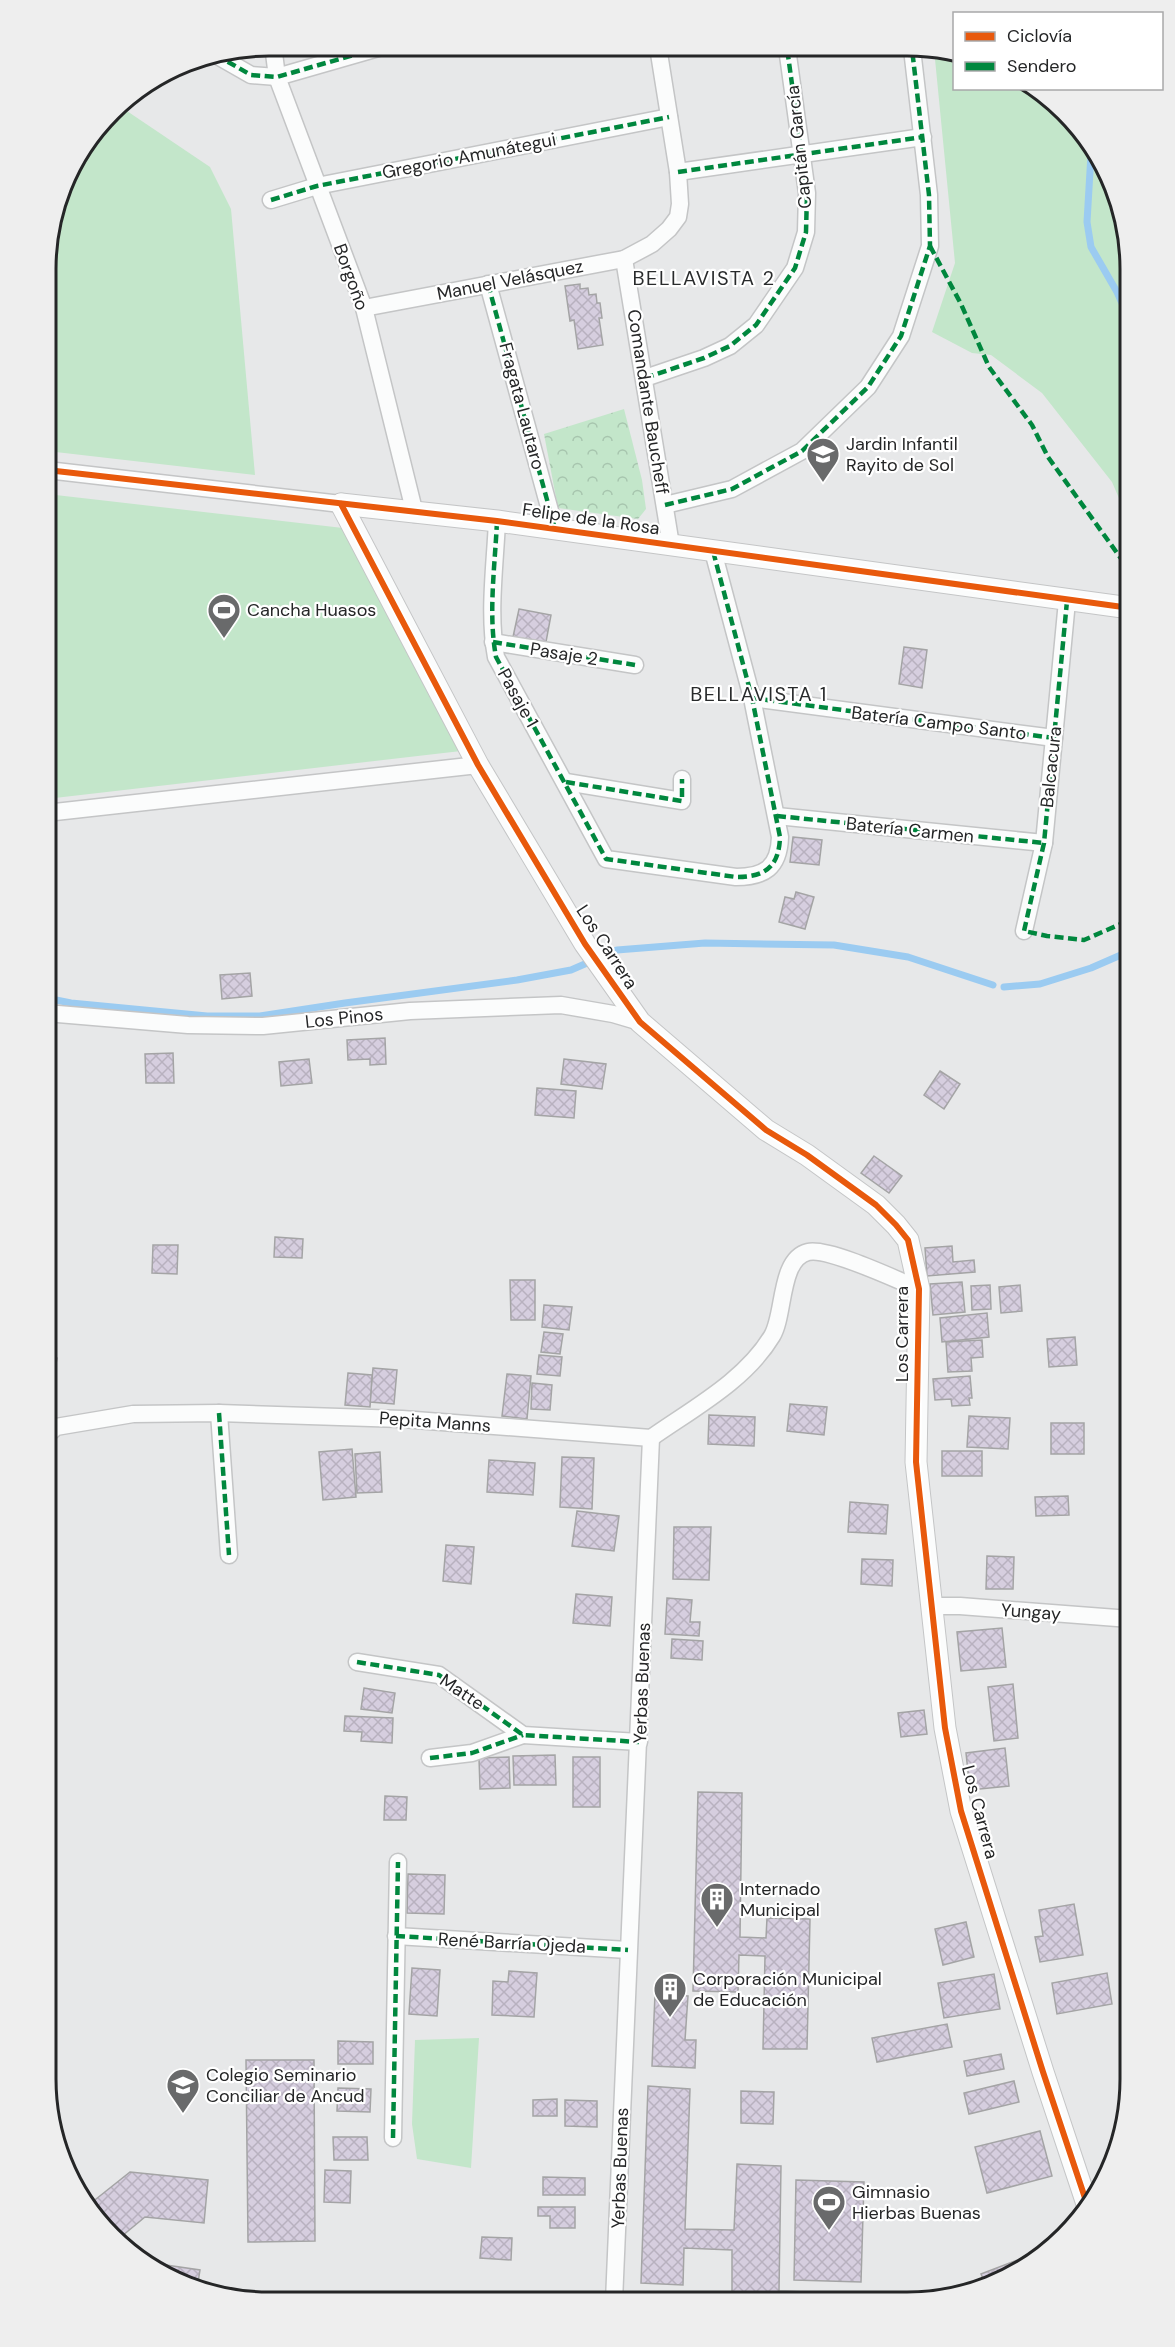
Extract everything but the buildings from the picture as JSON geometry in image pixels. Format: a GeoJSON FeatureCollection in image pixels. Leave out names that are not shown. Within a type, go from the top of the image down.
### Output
{"type":"FeatureCollection","features":[{"type":"Feature","properties":{"kind":"street","name":"Borgoño"},"geometry":{"type":"LineString","coordinates":[[274,56],[277,77],[364,308],[415,514]]}},
{"type":"Feature","properties":{"kind":"street"},"geometry":{"type":"LineString","coordinates":[[225,60],[251,75],[277,77],[351,56]]}},
{"type":"Feature","properties":{"kind":"street","name":"Manuel Velásquez"},"geometry":{"type":"LineString","coordinates":[[364,308],[624,259],[652,244],[678,218],[680,204],[678,172],[659,56]]}},
{"type":"Feature","properties":{"kind":"street","name":"Capitán García"},"geometry":{"type":"LineString","coordinates":[[645,378],[704,358],[729,346],[756,325],[795,268],[806,232],[807,193],[788,56]]}},
{"type":"Feature","properties":{"kind":"street"},"geometry":{"type":"LineString","coordinates":[[665,505],[732,489],[802,452],[868,387],[902,336],[930,246],[929,195],[913,56]]}},
{"type":"Feature","properties":{"kind":"street","name":"Gregorio Amunátegui"},"geometry":{"type":"LineString","coordinates":[[271,200],[317,186],[669,117]]}},
{"type":"Feature","properties":{"kind":"street"},"geometry":{"type":"LineString","coordinates":[[678,172],[923,137]]}},
{"type":"Feature","properties":{"kind":"street","name":"Comandante Baucheff"},"geometry":{"type":"LineString","coordinates":[[624,259],[671,545]]}},
{"type":"Feature","properties":{"kind":"street","name":"Fragata Lautaro"},"geometry":{"type":"LineString","coordinates":[[488,284],[555,530]]}},
{"type":"Feature","properties":{"kind":"street","name":"Felipe de la Rosa"},"geometry":{"type":"LineString","coordinates":[[56,471],[415,514],[497,521],[1120,607]]}},
{"type":"Feature","properties":{"kind":"street","name":"Los Carrera"},"geometry":{"type":"LineString","coordinates":[[341,504],[478,765],[585,944],[640,1022],[766,1130],[807,1155],[886,1215],[908,1240],[919,1289],[916,1462],[945,1728],[961,1811],[1084,2196]]}},
{"type":"Feature","properties":{"kind":"street","name":"Pasaje 1"},"geometry":{"type":"LineString","coordinates":[[497,521],[493,642],[496,657],[606,859],[736,877],[764,873],[774,862],[780,849],[777,816]]}},
{"type":"Feature","properties":{"kind":"street"},"geometry":{"type":"LineString","coordinates":[[713,551],[752,699],[777,816]]}},
{"type":"Feature","properties":{"kind":"street","name":"Balcacura"},"geometry":{"type":"LineString","coordinates":[[1024,931],[1044,843],[1067,601]]}},
{"type":"Feature","properties":{"kind":"street","name":"Pasaje 2"},"geometry":{"type":"LineString","coordinates":[[493,642],[635,665]]}},
{"type":"Feature","properties":{"kind":"street","name":"Batería Campo Santo"},"geometry":{"type":"LineString","coordinates":[[752,699],[1054,738]]}},
{"type":"Feature","properties":{"kind":"street"},"geometry":{"type":"LineString","coordinates":[[56,812],[478,765]]}},
{"type":"Feature","properties":{"kind":"street"},"geometry":{"type":"LineString","coordinates":[[566,782],[682,801],[682,779]]}},
{"type":"Feature","properties":{"kind":"street","name":"Batería Carmen"},"geometry":{"type":"LineString","coordinates":[[777,816],[1044,843]]}},
{"type":"Feature","properties":{"kind":"street","name":"Los Pinos"},"geometry":{"type":"LineString","coordinates":[[56,1014],[188,1025],[262,1026],[410,1011],[561,1005],[614,1014],[640,1022]]}},
{"type":"Feature","properties":{"kind":"street"},"geometry":{"type":"LineString","coordinates":[[651,1438],[730,1383],[762,1352],[774,1334],[788,1273],[794,1262],[805,1252],[818,1251],[843,1258],[919,1289]]}},
{"type":"Feature","properties":{"kind":"street"},"geometry":{"type":"LineString","coordinates":[[219,1413],[229,1555]]}},
{"type":"Feature","properties":{"kind":"street","name":"Pepita Manns"},"geometry":{"type":"LineString","coordinates":[[56,1428],[133,1414],[219,1413],[402,1419],[651,1438]]}},
{"type":"Feature","properties":{"kind":"street","name":"Yerbas Buenas"},"geometry":{"type":"LineString","coordinates":[[614,2292],[651,1438]]}},
{"type":"Feature","properties":{"kind":"street","name":"Yungay"},"geometry":{"type":"LineString","coordinates":[[932,1606],[960,1606],[1120,1618]]}},
{"type":"Feature","properties":{"kind":"street","name":"Matte"},"geometry":{"type":"LineString","coordinates":[[357,1662],[439,1675],[524,1735]]}},
{"type":"Feature","properties":{"kind":"street"},"geometry":{"type":"LineString","coordinates":[[430,1758],[472,1753],[524,1735],[639,1742]]}},
{"type":"Feature","properties":{"kind":"street"},"geometry":{"type":"LineString","coordinates":[[393,2138],[398,1862]]}},
{"type":"Feature","properties":{"kind":"street","name":"René Barría Ojeda"},"geometry":{"type":"LineString","coordinates":[[396,1936],[628,1950]]}},
{"type":"Feature","properties":{"kind":"green space"},"geometry":{"type":"Polygon","coordinates":[[[935,57],[953,61],[953,90],[1025,91],[1067,128],[1084,150],[1098,174],[1112,213],[1118,241],[1120,268],[1120,500],[1112,482],[1042,393],[991,355],[972,353],[932,332],[955,263],[935,57]]]}},
{"type":"Feature","properties":{"kind":"green space"},"geometry":{"type":"Polygon","coordinates":[[[126,110],[210,167],[231,209],[255,475],[56,452],[57,241],[63,213],[77,174],[99,139],[126,110]]]}},
{"type":"Feature","properties":{"kind":"green space"},"geometry":{"type":"Polygon","coordinates":[[[624,409],[642,480],[646,509],[638,519],[558,508],[544,434],[624,409]]]}},
{"type":"Feature","properties":{"kind":"green space","name":"Cancha Huasos"},"geometry":{"type":"Polygon","coordinates":[[[56,495],[343,528],[461,751],[56,798],[56,495]]]}},
{"type":"Feature","properties":{"kind":"green space"},"geometry":{"type":"Polygon","coordinates":[[[479,2038],[471,2168],[417,2159],[412,2124],[415,2040],[479,2038]]]}},
{"type":"Feature","properties":{"kind":"waterway"},"geometry":{"type":"LineString","coordinates":[[1091,161],[1087,222],[1091,247],[1120,299]]}},
{"type":"Feature","properties":{"kind":"waterway"},"geometry":{"type":"LineString","coordinates":[[56,1000],[207,1016],[260,1016],[517,980],[571,970],[617,950],[705,943],[834,945],[908,957],[993,985]]}},
{"type":"Feature","properties":{"kind":"waterway"},"geometry":{"type":"LineString","coordinates":[[1004,987],[1040,984],[1091,968],[1120,955]]}},
{"type":"Feature","properties":{"kind":"marked path"},"geometry":{"type":"LineString","coordinates":[[225,60],[251,75],[277,77],[350,56]]}},
{"type":"Feature","properties":{"kind":"marked path"},"geometry":{"type":"LineString","coordinates":[[645,378],[704,358],[730,346],[756,325],[795,268],[806,232],[807,193],[788,56]]}},
{"type":"Feature","properties":{"kind":"marked path"},"geometry":{"type":"LineString","coordinates":[[665,505],[732,489],[802,451],[868,387],[901,336],[930,246],[929,195],[913,56]]}},
{"type":"Feature","properties":{"kind":"marked path"},"geometry":{"type":"LineString","coordinates":[[271,200],[317,186],[669,117]]}},
{"type":"Feature","properties":{"kind":"marked path"},"geometry":{"type":"LineString","coordinates":[[678,172],[923,137]]}},
{"type":"Feature","properties":{"kind":"marked path"},"geometry":{"type":"LineString","coordinates":[[930,246],[961,304],[989,367],[1032,425],[1048,457],[1120,557]]}},
{"type":"Feature","properties":{"kind":"marked path"},"geometry":{"type":"LineString","coordinates":[[488,284],[555,529]]}},
{"type":"Feature","properties":{"kind":"marked path"},"geometry":{"type":"LineString","coordinates":[[497,521],[492,607],[496,657],[606,859],[746,877],[768,869],[777,856],[780,837],[752,698],[713,551]]}},
{"type":"Feature","properties":{"kind":"marked path"},"geometry":{"type":"LineString","coordinates":[[1067,601],[1044,843],[1024,931],[1084,940],[1120,924]]}},
{"type":"Feature","properties":{"kind":"marked path"},"geometry":{"type":"LineString","coordinates":[[493,642],[635,665]]}},
{"type":"Feature","properties":{"kind":"marked path"},"geometry":{"type":"LineString","coordinates":[[752,698],[1054,738]]}},
{"type":"Feature","properties":{"kind":"marked path"},"geometry":{"type":"LineString","coordinates":[[566,782],[682,801],[682,779]]}},
{"type":"Feature","properties":{"kind":"marked path"},"geometry":{"type":"LineString","coordinates":[[777,816],[1044,843]]}},
{"type":"Feature","properties":{"kind":"marked path"},"geometry":{"type":"LineString","coordinates":[[219,1413],[229,1555]]}},
{"type":"Feature","properties":{"kind":"marked path"},"geometry":{"type":"LineString","coordinates":[[357,1662],[439,1675],[523,1735],[639,1742]]}},
{"type":"Feature","properties":{"kind":"marked path"},"geometry":{"type":"LineString","coordinates":[[430,1758],[472,1753],[523,1735]]}},
{"type":"Feature","properties":{"kind":"marked path"},"geometry":{"type":"LineString","coordinates":[[393,2138],[398,1862]]}},
{"type":"Feature","properties":{"kind":"marked path"},"geometry":{"type":"LineString","coordinates":[[396,1936],[628,1950]]}},
{"type":"Feature","properties":{"kind":"cycle path"},"geometry":{"type":"LineString","coordinates":[[56,471],[497,521],[1120,607]]}},
{"type":"Feature","properties":{"kind":"cycle path"},"geometry":{"type":"LineString","coordinates":[[341,504],[478,765],[585,944],[640,1022],[766,1130],[807,1155],[876,1205],[908,1240],[919,1289],[916,1462],[945,1728],[961,1811],[1084,2196]]}},
{"type":"Feature","properties":{"kind":"place","name":"Jardin Infantil Rayito de Sol"},"geometry":{"type":"Point","coordinates":[823,483]}},
{"type":"Feature","properties":{"kind":"place","name":"Cancha Huasos"},"geometry":{"type":"Point","coordinates":[224,639]}},
{"type":"Feature","properties":{"kind":"place","name":"Internado Municipal"},"geometry":{"type":"Point","coordinates":[717,1928]}},
{"type":"Feature","properties":{"kind":"place","name":"Corporación Municipal de Educación"},"geometry":{"type":"Point","coordinates":[670,2018]}},
{"type":"Feature","properties":{"kind":"place","name":"Colegio Seminario Conciliar de Ancud"},"geometry":{"type":"Point","coordinates":[183,2114]}},
{"type":"Feature","properties":{"kind":"place","name":"Gimnasio Hierbas Buenas"},"geometry":{"type":"Point","coordinates":[829,2231]}},
{"type":"Feature","properties":{"kind":"district","name":"BELLAVISTA 2"},"geometry":{"type":"Point","coordinates":[704,278]}},
{"type":"Feature","properties":{"kind":"district","name":"BELLAVISTA 1"},"geometry":{"type":"Point","coordinates":[759,694]}}]}
